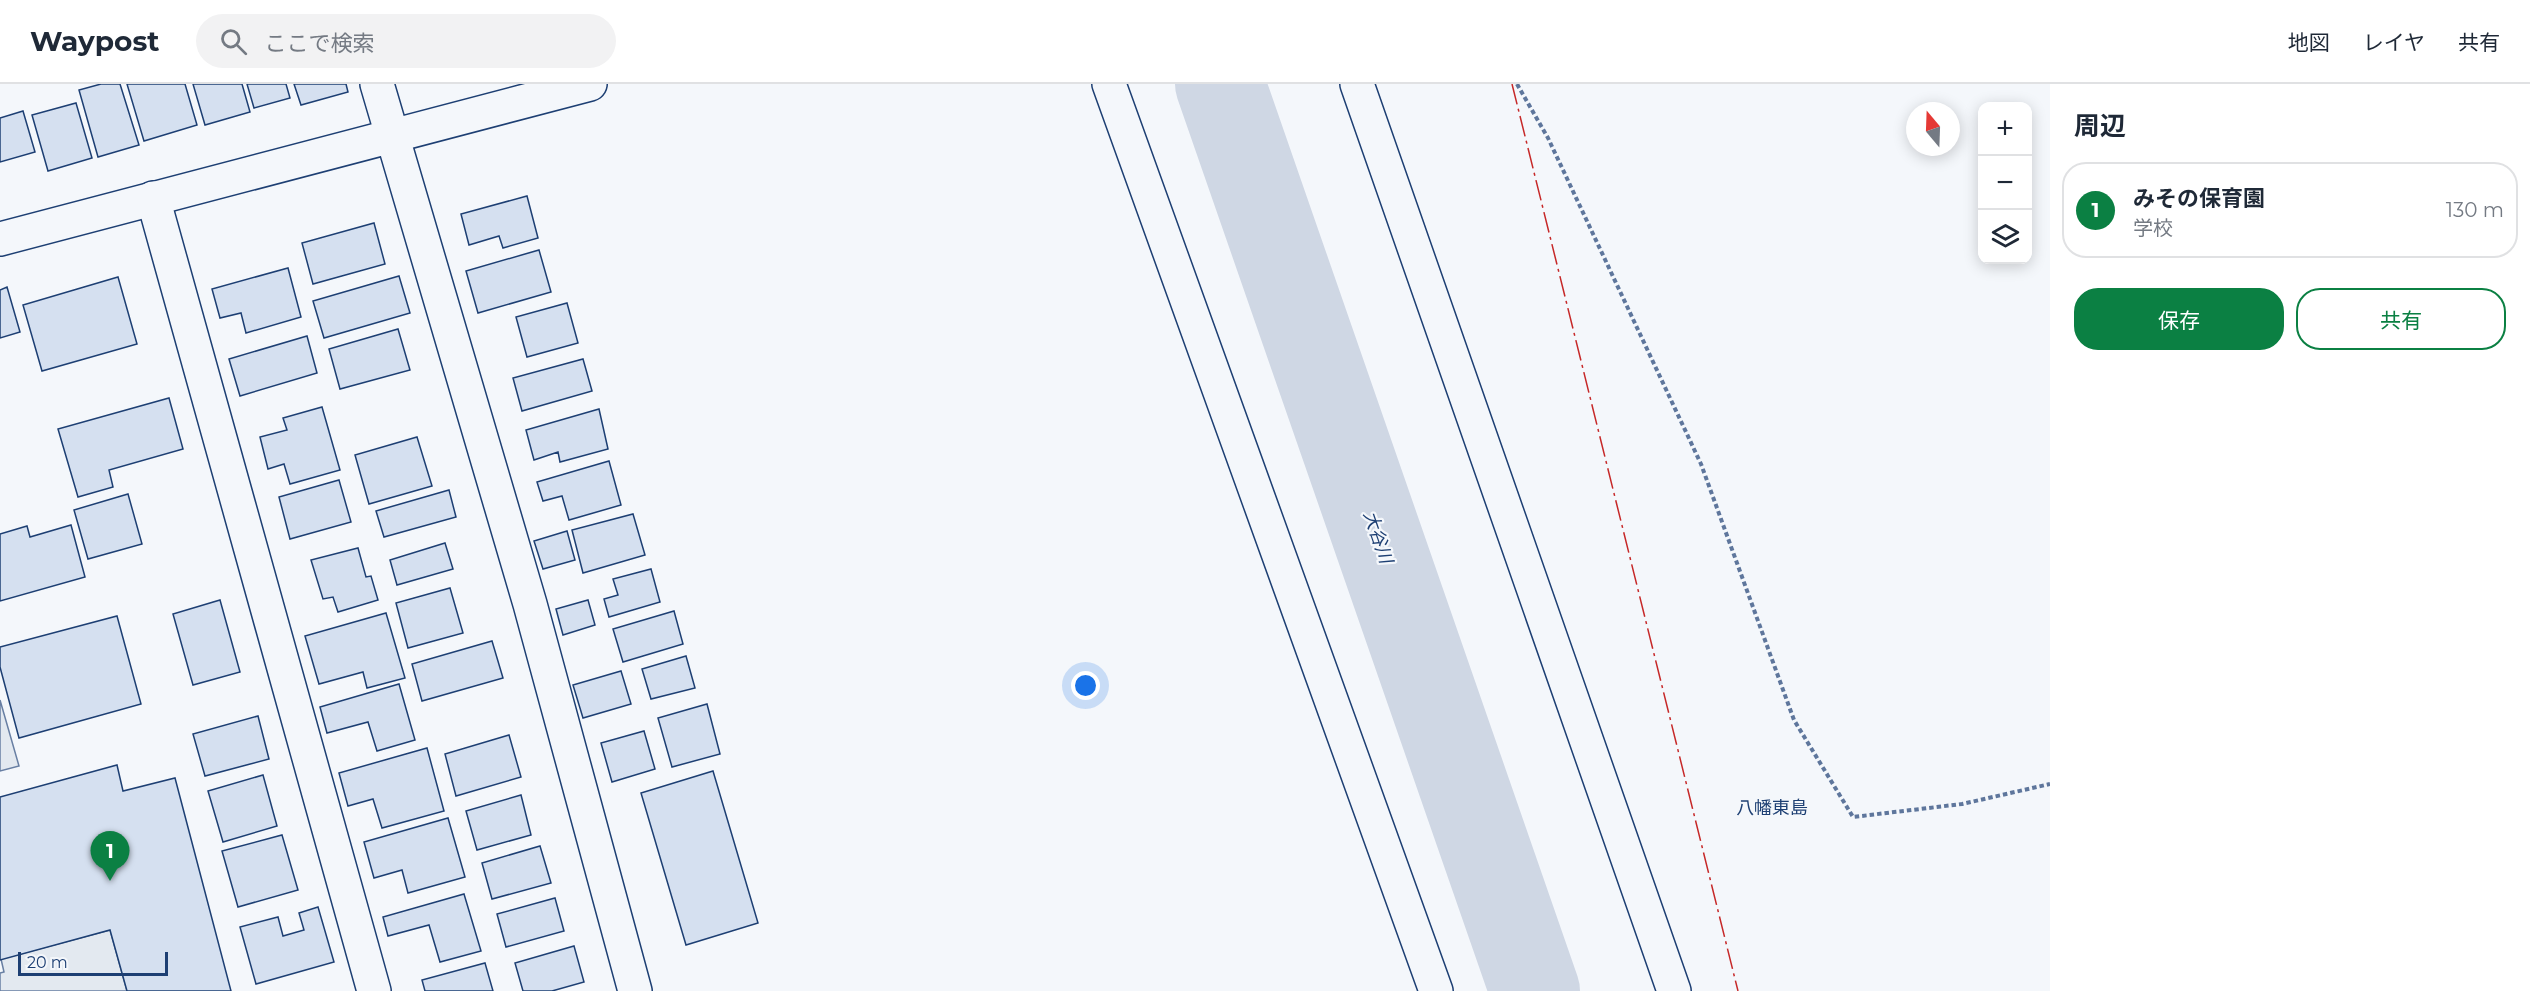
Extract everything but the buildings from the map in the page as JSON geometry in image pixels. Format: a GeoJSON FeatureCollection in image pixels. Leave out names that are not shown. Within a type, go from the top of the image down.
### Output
{"type":"FeatureCollection","features":[{"type":"Feature","properties":{"kind":"street"},"geometry":{"type":"LineString","coordinates":[[377,84],[530,604],[634,991]]}},
{"type":"Feature","properties":{"kind":"street"},"geometry":{"type":"LineString","coordinates":[[0,239],[590,84]]}},
{"type":"Feature","properties":{"kind":"street"},"geometry":{"type":"LineString","coordinates":[[1109,84],[1436,991]]}},
{"type":"Feature","properties":{"kind":"street"},"geometry":{"type":"LineString","coordinates":[[1357,84],[1674,991]]}},
{"type":"Feature","properties":{"kind":"street"},"geometry":{"type":"LineString","coordinates":[[153,198],[374,991]]}},
{"type":"Feature","properties":{"kind":"path"},"geometry":{"type":"LineString","coordinates":[[1517,84],[1548,138],[1701,464],[1794,720],[1853,817],[1962,804],[2050,784]]}},
{"type":"Feature","properties":{"kind":"shaded area"},"geometry":{"type":"Polygon","coordinates":[[[0,700],[19,766],[0,771],[0,700]]]}},
{"type":"Feature","properties":{"kind":"shaded area"},"geometry":{"type":"Polygon","coordinates":[[[110,930],[127,991],[0,991],[0,973],[4,972],[1,959],[110,930]]]}},
{"type":"Feature","properties":{"kind":"waterway","name":"大谷川"},"geometry":{"type":"LineString","coordinates":[[1220,84],[1535,991]]}},
{"type":"Feature","properties":{"kind":"power"},"geometry":{"type":"LineString","coordinates":[[1512,84],[1738,991]]}},
{"type":"Feature","properties":{"kind":"place","name":"みその保育園"},"geometry":{"type":"Point","coordinates":[110,881]}},
{"type":"Feature","properties":{"kind":"district","name":"八幡東島"},"geometry":{"type":"Point","coordinates":[1772,808]}}]}
